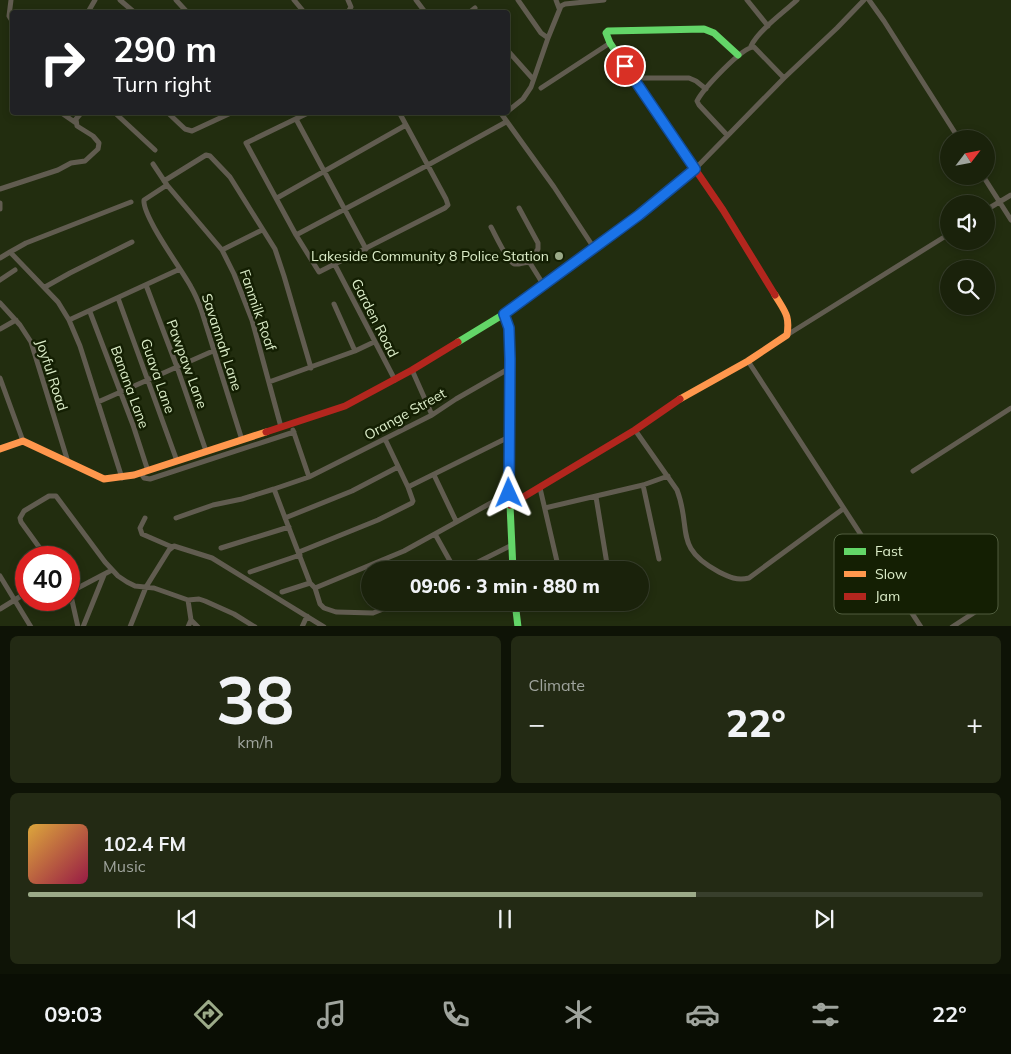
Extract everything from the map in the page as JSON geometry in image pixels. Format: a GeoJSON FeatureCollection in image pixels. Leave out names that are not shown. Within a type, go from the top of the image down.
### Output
{"type":"FeatureCollection","features":[{"type":"Feature","properties":{"kind":"street"},"geometry":{"type":"LineString","coordinates":[[10,16],[11,0]]}},
{"type":"Feature","properties":{"kind":"street"},"geometry":{"type":"LineString","coordinates":[[120,0],[132,10]]}},
{"type":"Feature","properties":{"kind":"street"},"geometry":{"type":"LineString","coordinates":[[176,0],[185,10]]}},
{"type":"Feature","properties":{"kind":"street"},"geometry":{"type":"LineString","coordinates":[[294,0],[302,10]]}},
{"type":"Feature","properties":{"kind":"street"},"geometry":{"type":"LineString","coordinates":[[518,0],[541,33],[548,38]]}},
{"type":"Feature","properties":{"kind":"street"},"geometry":{"type":"LineString","coordinates":[[556,0],[559,8]]}},
{"type":"Feature","properties":{"kind":"street"},"geometry":{"type":"LineString","coordinates":[[510,109],[523,99],[531,87],[559,8],[565,4],[604,0]]}},
{"type":"Feature","properties":{"kind":"street"},"geometry":{"type":"LineString","coordinates":[[727,135],[697,101],[738,55],[751,46],[768,26],[797,0]]}},
{"type":"Feature","properties":{"kind":"street"},"geometry":{"type":"LineString","coordinates":[[144,472],[144,478],[150,479],[292,428],[345,406],[395,380],[504,314],[659,200],[695,169],[864,0]]}},
{"type":"Feature","properties":{"kind":"street"},"geometry":{"type":"LineString","coordinates":[[869,0],[953,130]]}},
{"type":"Feature","properties":{"kind":"street"},"geometry":{"type":"LineString","coordinates":[[751,1],[768,26]]}},
{"type":"Feature","properties":{"kind":"street"},"geometry":{"type":"LineString","coordinates":[[738,55],[714,33],[704,29],[608,31],[606,33],[610,43],[633,78],[723,210],[786,313],[789,322],[786,335]]}},
{"type":"Feature","properties":{"kind":"street"},"geometry":{"type":"LineString","coordinates":[[541,88],[610,43]]}},
{"type":"Feature","properties":{"kind":"street"},"geometry":{"type":"LineString","coordinates":[[751,46],[784,78]]}},
{"type":"Feature","properties":{"kind":"street"},"geometry":{"type":"LineString","coordinates":[[510,53],[533,79]]}},
{"type":"Feature","properties":{"kind":"street"},"geometry":{"type":"LineString","coordinates":[[633,78],[689,78],[706,89]]}},
{"type":"Feature","properties":{"kind":"street"},"geometry":{"type":"LineString","coordinates":[[0,189],[58,170],[71,163],[85,161],[98,149],[98,140],[80,129],[76,123],[64,115]]}},
{"type":"Feature","properties":{"kind":"street"},"geometry":{"type":"LineString","coordinates":[[76,123],[80,115]]}},
{"type":"Feature","properties":{"kind":"street"},"geometry":{"type":"LineString","coordinates":[[117,115],[155,150]]}},
{"type":"Feature","properties":{"kind":"street"},"geometry":{"type":"LineString","coordinates":[[170,115],[188,131],[201,128],[219,115]]}},
{"type":"Feature","properties":{"kind":"street"},"geometry":{"type":"LineString","coordinates":[[304,115],[246,143],[296,235],[319,272],[446,208],[448,205],[401,115]]}},
{"type":"Feature","properties":{"kind":"street"},"geometry":{"type":"LineString","coordinates":[[504,115],[506,122],[554,187],[594,248]]}},
{"type":"Feature","properties":{"kind":"street"},"geometry":{"type":"LineString","coordinates":[[296,119],[366,249]]}},
{"type":"Feature","properties":{"kind":"street"},"geometry":{"type":"LineString","coordinates":[[296,235],[428,166],[506,122]]}},
{"type":"Feature","properties":{"kind":"street"},"geometry":{"type":"LineString","coordinates":[[277,198],[406,125]]}},
{"type":"Feature","properties":{"kind":"street","name":"Savannah Lane"},"geometry":{"type":"LineString","coordinates":[[242,440],[201,309],[192,288],[143,206],[144,200],[202,156],[210,156],[230,177],[275,249],[311,368]]}},
{"type":"Feature","properties":{"kind":"street","name":"Fanmilk Roaf"},"geometry":{"type":"LineString","coordinates":[[152,164],[222,250],[243,294],[252,320],[281,427]]}},
{"type":"Feature","properties":{"kind":"street"},"geometry":{"type":"LineString","coordinates":[[989,185],[1011,220]]}},
{"type":"Feature","properties":{"kind":"street"},"geometry":{"type":"LineString","coordinates":[[995,205],[1011,195]]}},
{"type":"Feature","properties":{"kind":"street"},"geometry":{"type":"LineString","coordinates":[[0,258],[26,243],[131,202]]}},
{"type":"Feature","properties":{"kind":"street"},"geometry":{"type":"LineString","coordinates":[[0,203],[0,210]]}},
{"type":"Feature","properties":{"kind":"street"},"geometry":{"type":"LineString","coordinates":[[490,227],[511,263],[529,262],[538,249],[538,243],[519,208]]}},
{"type":"Feature","properties":{"kind":"street"},"geometry":{"type":"LineString","coordinates":[[222,250],[262,230]]}},
{"type":"Feature","properties":{"kind":"street"},"geometry":{"type":"LineString","coordinates":[[510,505],[635,430],[688,394],[748,360],[940,240]]}},
{"type":"Feature","properties":{"kind":"street"},"geometry":{"type":"LineString","coordinates":[[44,287],[132,242]]}},
{"type":"Feature","properties":{"kind":"street"},"geometry":{"type":"LineString","coordinates":[[10,252],[58,302],[69,320],[80,346],[122,478]]}},
{"type":"Feature","properties":{"kind":"street"},"geometry":{"type":"LineString","coordinates":[[529,262],[543,284]]}},
{"type":"Feature","properties":{"kind":"street","name":"Garden Road"},"geometry":{"type":"LineString","coordinates":[[335,265],[395,380]]}},
{"type":"Feature","properties":{"kind":"street"},"geometry":{"type":"LineString","coordinates":[[69,320],[180,269]]}},
{"type":"Feature","properties":{"kind":"street"},"geometry":{"type":"LineString","coordinates":[[0,280],[14,270]]}},
{"type":"Feature","properties":{"kind":"street","name":"Pawpaw Lane"},"geometry":{"type":"LineString","coordinates":[[146,285],[206,451]]}},
{"type":"Feature","properties":{"kind":"street","name":"Guava Lane"},"geometry":{"type":"LineString","coordinates":[[118,298],[177,461]]}},
{"type":"Feature","properties":{"kind":"street","name":"Joyful Road"},"geometry":{"type":"LineString","coordinates":[[0,302],[16,320],[31,342],[68,462]]}},
{"type":"Feature","properties":{"kind":"street"},"geometry":{"type":"LineString","coordinates":[[334,304],[355,351]]}},
{"type":"Feature","properties":{"kind":"street","name":"Banana Lane"},"geometry":{"type":"LineString","coordinates":[[90,312],[121,392],[144,472]]}},
{"type":"Feature","properties":{"kind":"street"},"geometry":{"type":"LineString","coordinates":[[504,314],[509,328],[509,493],[513,561]]}},
{"type":"Feature","properties":{"kind":"street"},"geometry":{"type":"LineString","coordinates":[[0,329],[16,320]]}},
{"type":"Feature","properties":{"kind":"street"},"geometry":{"type":"LineString","coordinates":[[269,382],[311,368],[374,342]]}},
{"type":"Feature","properties":{"kind":"street"},"geometry":{"type":"LineString","coordinates":[[98,402],[213,351]]}},
{"type":"Feature","properties":{"kind":"street"},"geometry":{"type":"LineString","coordinates":[[748,360],[860,534]]}},
{"type":"Feature","properties":{"kind":"street","name":"Orange Street"},"geometry":{"type":"LineString","coordinates":[[176,518],[213,505],[242,499],[309,477],[432,416],[456,399],[510,368]]}},
{"type":"Feature","properties":{"kind":"street"},"geometry":{"type":"LineString","coordinates":[[412,370],[432,416]]}},
{"type":"Feature","properties":{"kind":"street"},"geometry":{"type":"LineString","coordinates":[[0,378],[23,441]]}},
{"type":"Feature","properties":{"kind":"street"},"geometry":{"type":"LineString","coordinates":[[913,471],[1011,408]]}},
{"type":"Feature","properties":{"kind":"street"},"geometry":{"type":"LineString","coordinates":[[0,449],[23,441],[104,479],[122,478],[281,427],[292,428]]}},
{"type":"Feature","properties":{"kind":"street"},"geometry":{"type":"LineString","coordinates":[[292,428],[309,477]]}},
{"type":"Feature","properties":{"kind":"street"},"geometry":{"type":"LineString","coordinates":[[635,430],[677,490],[681,500],[690,550],[713,569],[734,579],[748,578],[843,508]]}},
{"type":"Feature","properties":{"kind":"street"},"geometry":{"type":"LineString","coordinates":[[408,487],[509,437]]}},
{"type":"Feature","properties":{"kind":"street"},"geometry":{"type":"LineString","coordinates":[[250,572],[378,520],[412,503],[408,487],[385,439]]}},
{"type":"Feature","properties":{"kind":"street"},"geometry":{"type":"LineString","coordinates":[[285,518],[352,491],[398,467]]}},
{"type":"Feature","properties":{"kind":"street"},"geometry":{"type":"LineString","coordinates":[[434,475],[456,521]]}},
{"type":"Feature","properties":{"kind":"street"},"geometry":{"type":"LineString","coordinates":[[545,508],[643,485],[668,476]]}},
{"type":"Feature","properties":{"kind":"street"},"geometry":{"type":"LineString","coordinates":[[643,485],[659,559]]}},
{"type":"Feature","properties":{"kind":"street"},"geometry":{"type":"LineString","coordinates":[[540,488],[557,561]]}},
{"type":"Feature","properties":{"kind":"street"},"geometry":{"type":"LineString","coordinates":[[274,489],[320,604],[324,608],[336,612],[373,613],[378,611]]}},
{"type":"Feature","properties":{"kind":"street"},"geometry":{"type":"LineString","coordinates":[[315,588],[404,551],[509,493]]}},
{"type":"Feature","properties":{"kind":"street"},"geometry":{"type":"LineString","coordinates":[[38,546],[20,518],[24,511],[53,495],[56,496],[112,570],[126,582],[134,586],[146,587],[188,600],[199,599],[234,614],[253,626]]}},
{"type":"Feature","properties":{"kind":"street"},"geometry":{"type":"LineString","coordinates":[[596,497],[607,561]]}},
{"type":"Feature","properties":{"kind":"street"},"geometry":{"type":"LineString","coordinates":[[145,518],[140,528],[142,534],[172,547],[212,558],[324,626]]}},
{"type":"Feature","properties":{"kind":"street"},"geometry":{"type":"LineString","coordinates":[[220,548],[289,527]]}},
{"type":"Feature","properties":{"kind":"street"},"geometry":{"type":"LineString","coordinates":[[435,534],[450,561]]}},
{"type":"Feature","properties":{"kind":"street"},"geometry":{"type":"LineString","coordinates":[[481,561],[512,546]]}},
{"type":"Feature","properties":{"kind":"street"},"geometry":{"type":"LineString","coordinates":[[130,626],[146,587],[172,547]]}},
{"type":"Feature","properties":{"kind":"street"},"geometry":{"type":"LineString","coordinates":[[80,585],[112,570]]}},
{"type":"Feature","properties":{"kind":"street"},"geometry":{"type":"LineString","coordinates":[[83,626],[104,575]]}},
{"type":"Feature","properties":{"kind":"street"},"geometry":{"type":"LineString","coordinates":[[0,576],[15,599],[0,609]]}},
{"type":"Feature","properties":{"kind":"street"},"geometry":{"type":"LineString","coordinates":[[282,592],[310,583]]}},
{"type":"Feature","properties":{"kind":"street"},"geometry":{"type":"LineString","coordinates":[[188,600],[191,620],[188,626]]}},
{"type":"Feature","properties":{"kind":"street"},"geometry":{"type":"LineString","coordinates":[[22,611],[31,626]]}},
{"type":"Feature","properties":{"kind":"street"},"geometry":{"type":"LineString","coordinates":[[74,611],[78,626]]}},
{"type":"Feature","properties":{"kind":"street"},"geometry":{"type":"LineString","coordinates":[[516,611],[518,626]]}},
{"type":"Feature","properties":{"kind":"street"},"geometry":{"type":"LineString","coordinates":[[913,614],[921,626]]}},
{"type":"Feature","properties":{"kind":"street"},"geometry":{"type":"LineString","coordinates":[[952,626],[971,614]]}},
{"type":"Feature","properties":{"kind":"street"},"geometry":{"type":"LineString","coordinates":[[302,626],[307,616]]}},
{"type":"Feature","properties":{"kind":"street"},"geometry":{"type":"LineString","coordinates":[[191,620],[198,626]]}},
{"type":"Feature","properties":{"kind":"traffic: fast"},"geometry":{"type":"LineString","coordinates":[[695,169],[610,43],[606,33],[608,31],[704,29],[714,33],[738,55]]}},
{"type":"Feature","properties":{"kind":"traffic: fast"},"geometry":{"type":"LineString","coordinates":[[458,342],[504,314],[509,328],[510,348],[509,483],[513,561]]}},
{"type":"Feature","properties":{"kind":"traffic: fast"},"geometry":{"type":"LineString","coordinates":[[516,611],[518,626]]}},
{"type":"Feature","properties":{"kind":"traffic: slow"},"geometry":{"type":"LineString","coordinates":[[680,399],[748,361],[787,335],[787,318],[775,295]]}},
{"type":"Feature","properties":{"kind":"traffic: slow"},"geometry":{"type":"LineString","coordinates":[[0,449],[23,441],[104,479],[134,475],[266,432]]}},
{"type":"Feature","properties":{"kind":"traffic: jam"},"geometry":{"type":"LineString","coordinates":[[695,169],[723,210],[775,295]]}},
{"type":"Feature","properties":{"kind":"traffic: jam"},"geometry":{"type":"LineString","coordinates":[[266,432],[345,406],[412,370],[458,342]]}},
{"type":"Feature","properties":{"kind":"traffic: jam"},"geometry":{"type":"LineString","coordinates":[[510,505],[635,430],[680,399]]}},
{"type":"Feature","properties":{"kind":"place","name":"Lakeside Community 8 Police Station"},"geometry":{"type":"Point","coordinates":[559,256]}},
{"type":"Feature","properties":{"kind":"route"},"geometry":{"type":"LineString","coordinates":[[509,493],[510,359],[509,328],[504,314],[659,200],[695,169],[625,66]]}}]}
